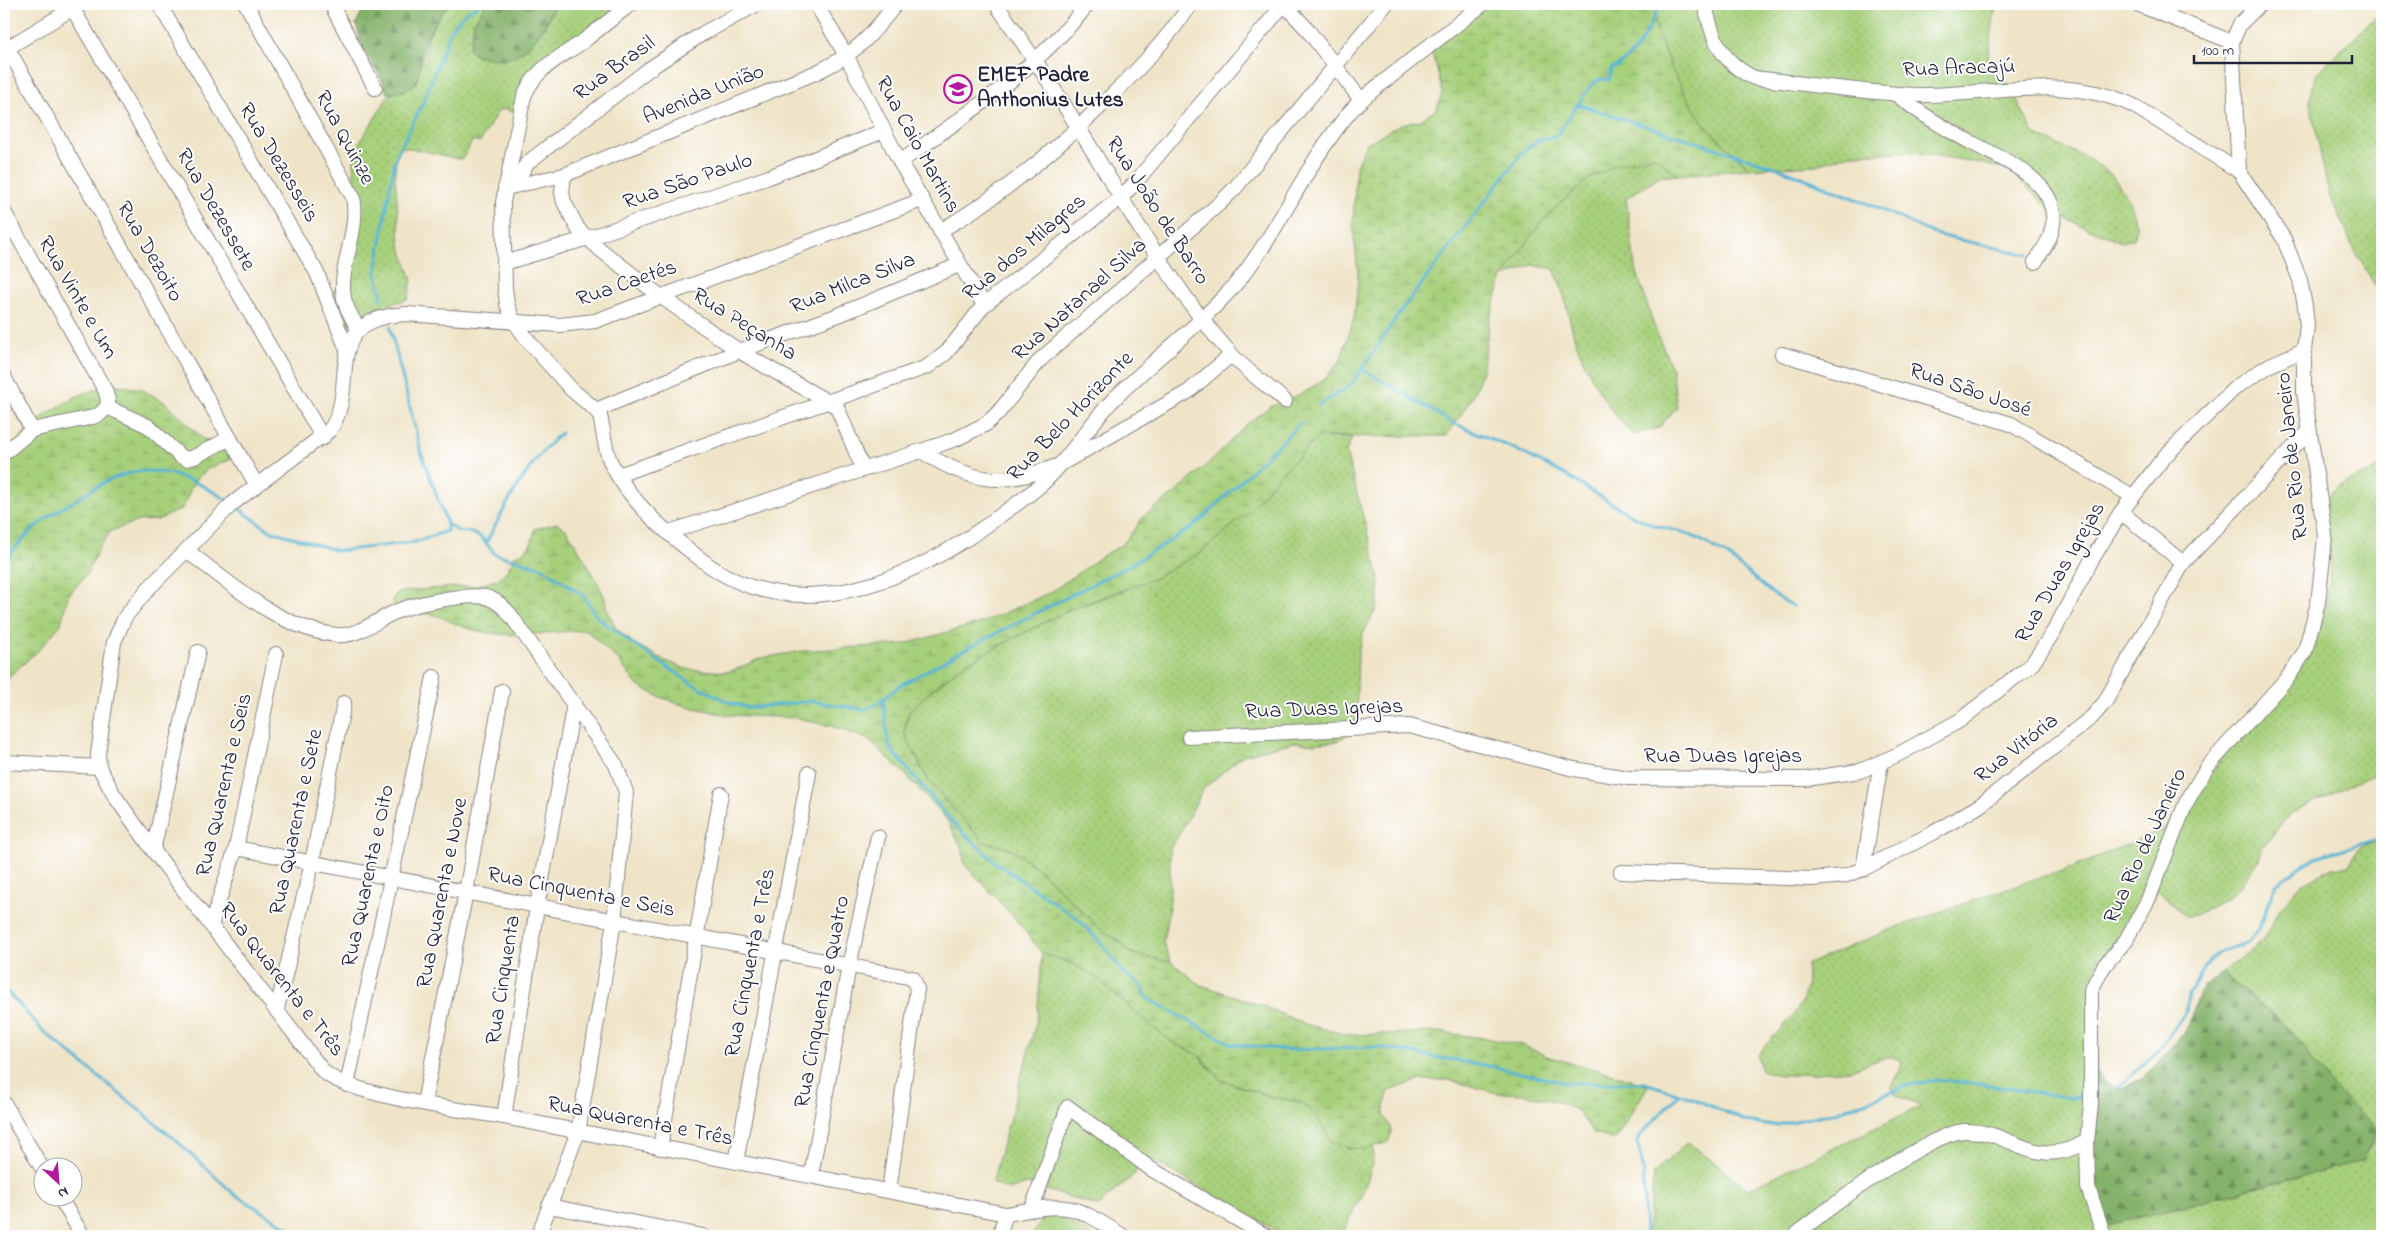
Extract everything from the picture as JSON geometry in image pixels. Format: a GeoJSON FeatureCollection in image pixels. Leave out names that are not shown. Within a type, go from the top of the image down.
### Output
{"type":"FeatureCollection","features":[{"type":"Feature","properties":{"kind":"street","name":"Rua Dezesseis"},"geometry":{"type":"LineString","coordinates":[[159,4],[317,273],[347,350]]}},
{"type":"Feature","properties":{"kind":"street","name":"Rua Quinze"},"geometry":{"type":"LineString","coordinates":[[246,4],[353,197],[355,223],[343,287],[348,310],[359,330]]}},
{"type":"Feature","properties":{"kind":"street"},"geometry":{"type":"LineString","coordinates":[[331,4],[376,88]]}},
{"type":"Feature","properties":{"kind":"street"},"geometry":{"type":"LineString","coordinates":[[596,410],[572,390],[530,343],[513,320],[507,304],[502,220],[510,187],[518,116],[530,83],[547,64],[584,40],[631,4]]}},
{"type":"Feature","properties":{"kind":"street","name":"Rua Brasil"},"geometry":{"type":"LineString","coordinates":[[510,187],[527,163],[641,75],[702,34],[757,4]]}},
{"type":"Feature","properties":{"kind":"street","name":"Rua Caio Martins"},"geometry":{"type":"LineString","coordinates":[[816,4],[846,57],[900,162],[984,306]]}},
{"type":"Feature","properties":{"kind":"street","name":"Avenida União"},"geometry":{"type":"LineString","coordinates":[[510,187],[564,175],[815,73],[846,57],[862,45],[896,4]]}},
{"type":"Feature","properties":{"kind":"street","name":"Rua João de Barro"},"geometry":{"type":"LineString","coordinates":[[996,4],[1035,59],[1159,258],[1202,318],[1231,355],[1285,401]]}},
{"type":"Feature","properties":{"kind":"street"},"geometry":{"type":"LineString","coordinates":[[900,162],[976,107],[1035,59],[1066,31],[1088,4]]}},
{"type":"Feature","properties":{"kind":"street"},"geometry":{"type":"LineString","coordinates":[[940,231],[1005,190],[1079,128],[1144,65],[1191,4]]}},
{"type":"Feature","properties":{"kind":"street"},"geometry":{"type":"LineString","coordinates":[[1284,4],[1360,100]]}},
{"type":"Feature","properties":{"kind":"street","name":"Rua dos Milagres"},"geometry":{"type":"LineString","coordinates":[[618,475],[928,366],[937,361],[946,353],[984,306],[1120,198],[1147,170],[1284,4]]}},
{"type":"Feature","properties":{"kind":"street","name":"Rua Natanael Silva"},"geometry":{"type":"LineString","coordinates":[[669,532],[921,451],[956,439],[986,424],[998,414],[1040,360],[1159,258],[1235,188],[1386,4]]}},
{"type":"Feature","properties":{"kind":"street","name":"Rua Belo Horizonte"},"geometry":{"type":"LineString","coordinates":[[596,410],[600,416],[610,461],[618,475],[650,515],[720,574],[743,585],[770,592],[801,595],[851,589],[904,574],[975,535],[1033,491],[1058,466],[1098,416],[1117,396],[1202,318],[1238,280],[1338,126],[1360,100],[1483,4]]}},
{"type":"Feature","properties":{"kind":"street","name":"Rua Aracajú"},"geometry":{"type":"LineString","coordinates":[[1704,4],[1719,49],[1729,62],[1748,74],[1763,79],[1896,94],[1943,95],[2044,86],[2062,87],[2116,97],[2134,106],[2239,171]]}},
{"type":"Feature","properties":{"kind":"street"},"geometry":{"type":"LineString","coordinates":[[2137,4],[2232,42]]}},
{"type":"Feature","properties":{"kind":"street"},"geometry":{"type":"LineString","coordinates":[[2260,4],[2240,24],[2232,42],[2239,171],[2284,239],[2300,280],[2307,326],[2304,350]]}},
{"type":"Feature","properties":{"kind":"street"},"geometry":{"type":"LineString","coordinates":[[5,46],[75,5]]}},
{"type":"Feature","properties":{"kind":"street","name":"Rua Dezessete"},"geometry":{"type":"LineString","coordinates":[[75,5],[323,438]]}},
{"type":"Feature","properties":{"kind":"street","name":"Rua Dezoito"},"geometry":{"type":"LineString","coordinates":[[5,46],[256,484]]}},
{"type":"Feature","properties":{"kind":"street"},"geometry":{"type":"LineString","coordinates":[[1896,94],[1927,119],[2011,163],[2037,182],[2048,197],[2052,211],[2052,225],[2050,236],[2035,262]]}},
{"type":"Feature","properties":{"kind":"street","name":"Rua São Paulo"},"geometry":{"type":"LineString","coordinates":[[504,263],[588,238],[769,177],[883,131]]}},
{"type":"Feature","properties":{"kind":"street","name":"Rua Peçanha"},"geometry":{"type":"LineString","coordinates":[[564,175],[562,193],[568,213],[578,229],[660,296],[739,351],[829,401],[841,414],[863,470]]}},
{"type":"Feature","properties":{"kind":"street","name":"Rua Caetés"},"geometry":{"type":"LineString","coordinates":[[347,350],[359,330],[368,323],[388,315],[424,314],[560,325],[578,324],[612,316],[660,296],[922,200]]}},
{"type":"Feature","properties":{"kind":"street","name":"Rua Vinte e Um"},"geometry":{"type":"LineString","coordinates":[[4,212],[106,390],[107,408]]}},
{"type":"Feature","properties":{"kind":"street","name":"Rua Milca Silva"},"geometry":{"type":"LineString","coordinates":[[596,410],[739,351],[836,316],[959,265]]}},
{"type":"Feature","properties":{"kind":"street","name":"Rua Quarenta e Três"},"geometry":{"type":"LineString","coordinates":[[347,350],[339,412],[336,422],[323,438],[256,484],[232,504],[135,604],[118,629],[114,642],[98,743],[99,766],[114,795],[153,850],[277,1008],[323,1070],[330,1077],[347,1085],[424,1103],[1006,1214]]}},
{"type":"Feature","properties":{"kind":"street","name":"Rua Rio de Janeiro"},"geometry":{"type":"LineString","coordinates":[[2104,1236],[2088,1186],[2087,1140],[2091,1104],[2091,990],[2104,966],[2126,940],[2148,900],[2186,804],[2207,767],[2289,676],[2305,651],[2314,625],[2325,535],[2304,392],[2304,350]]}},
{"type":"Feature","properties":{"kind":"street","name":"Rua Duas Igrejas"},"geometry":{"type":"LineString","coordinates":[[1189,738],[1409,726],[1574,769],[1628,778],[1805,779],[1860,771],[1881,763],[1959,721],[2032,664],[2054,631],[2091,561],[2121,512],[2165,456],[2236,388],[2270,365],[2304,350]]}},
{"type":"Feature","properties":{"kind":"street","name":"Rua São José"},"geometry":{"type":"LineString","coordinates":[[1782,354],[2011,424],[2132,496]]}},
{"type":"Feature","properties":{"kind":"street"},"geometry":{"type":"LineString","coordinates":[[921,451],[967,475],[993,480],[1018,479],[1058,466],[1188,392],[1231,355]]}},
{"type":"Feature","properties":{"kind":"street"},"geometry":{"type":"LineString","coordinates":[[4,377],[32,430]]}},
{"type":"Feature","properties":{"kind":"street"},"geometry":{"type":"LineString","coordinates":[[4,454],[32,430],[93,417],[107,408],[148,426],[180,456],[187,459],[230,438]]}},
{"type":"Feature","properties":{"kind":"street","name":"Rua Vitória"},"geometry":{"type":"LineString","coordinates":[[1621,872],[1812,879],[1844,876],[1863,869],[1933,834],[1979,806],[2092,717],[2105,702],[2184,563],[2309,431]]}},
{"type":"Feature","properties":{"kind":"street"},"geometry":{"type":"LineString","coordinates":[[2121,512],[2184,563]]}},
{"type":"Feature","properties":{"kind":"street"},"geometry":{"type":"LineString","coordinates":[[187,551],[282,618],[316,632],[339,636],[355,632],[394,613],[422,603],[476,596],[489,598],[501,604],[512,617],[616,765],[626,792],[614,922],[578,1132],[538,1236]]}},
{"type":"Feature","properties":{"kind":"street"},"geometry":{"type":"LineString","coordinates":[[153,850],[198,652]]}},
{"type":"Feature","properties":{"kind":"street","name":"Rua Quarenta e Seis"},"geometry":{"type":"LineString","coordinates":[[212,925],[236,848],[276,654]]}},
{"type":"Feature","properties":{"kind":"street","name":"Rua Quarenta e Oito"},"geometry":{"type":"LineString","coordinates":[[347,1085],[434,677]]}},
{"type":"Feature","properties":{"kind":"street","name":"Rua Quarenta e Nove"},"geometry":{"type":"LineString","coordinates":[[424,1103],[466,892],[502,691]]}},
{"type":"Feature","properties":{"kind":"street","name":"Rua Quarenta e Sete"},"geometry":{"type":"LineString","coordinates":[[277,1008],[312,862],[344,703]]}},
{"type":"Feature","properties":{"kind":"street","name":"Rua Cinquenta"},"geometry":{"type":"LineString","coordinates":[[504,1117],[537,907],[574,703]]}},
{"type":"Feature","properties":{"kind":"street"},"geometry":{"type":"LineString","coordinates":[[4,762],[99,766]]}},
{"type":"Feature","properties":{"kind":"street"},"geometry":{"type":"LineString","coordinates":[[1863,869],[1881,763]]}},
{"type":"Feature","properties":{"kind":"street","name":"Rua Cinquenta e Três"},"geometry":{"type":"LineString","coordinates":[[736,1162],[809,773]]}},
{"type":"Feature","properties":{"kind":"street"},"geometry":{"type":"LineString","coordinates":[[660,1148],[721,794]]}},
{"type":"Feature","properties":{"kind":"street","name":"Rua Cinquenta e Quatro"},"geometry":{"type":"LineString","coordinates":[[812,1176],[849,966],[878,837]]}},
{"type":"Feature","properties":{"kind":"street","name":"Rua Cinquenta e Seis"},"geometry":{"type":"LineString","coordinates":[[236,848],[614,922],[908,976],[916,981],[917,989],[889,1191]]}},
{"type":"Feature","properties":{"kind":"street"},"geometry":{"type":"LineString","coordinates":[[4,1103],[36,1158]]}},
{"type":"Feature","properties":{"kind":"street"},"geometry":{"type":"LineString","coordinates":[[1032,1208],[1068,1107],[1151,1169],[1266,1236]]}},
{"type":"Feature","properties":{"kind":"street"},"geometry":{"type":"LineString","coordinates":[[1795,1236],[1854,1192],[1910,1154],[1933,1141],[1956,1132],[1981,1132],[2018,1146],[2046,1153],[2072,1150],[2087,1140]]}},
{"type":"Feature","properties":{"kind":"street"},"geometry":{"type":"LineString","coordinates":[[999,1236],[1006,1214],[1032,1208],[1059,1205],[1076,1209],[1123,1236]]}},
{"type":"Feature","properties":{"kind":"street"},"geometry":{"type":"LineString","coordinates":[[549,1206],[704,1236]]}},
{"type":"Feature","properties":{"kind":"street"},"geometry":{"type":"LineString","coordinates":[[66,1208],[83,1236]]}},
{"type":"Feature","properties":{"kind":"green space"},"geometry":{"type":"Polygon","coordinates":[[[368,4],[450,4],[436,20],[429,33],[421,53],[418,77],[415,84],[406,90],[387,93],[382,80],[363,49],[356,24],[364,7],[368,4]]]}},
{"type":"Feature","properties":{"kind":"green space"},"geometry":{"type":"Polygon","coordinates":[[[450,4],[486,4],[474,22],[524,50],[539,35],[550,18],[554,4],[625,4],[575,41],[517,107],[511,112],[505,109],[498,111],[480,142],[473,140],[463,158],[459,159],[420,150],[401,148],[397,153],[395,172],[400,244],[412,280],[408,299],[378,308],[353,324],[339,325],[332,301],[333,291],[347,285],[352,275],[358,245],[360,214],[354,183],[356,148],[389,95],[416,83],[427,40],[436,21],[450,4]]]}},
{"type":"Feature","properties":{"kind":"green space"},"geometry":{"type":"Polygon","coordinates":[[[486,4],[554,4],[548,20],[536,38],[514,57],[502,59],[474,55],[469,50],[474,22],[486,4]]]}},
{"type":"Feature","properties":{"kind":"green space"},"geometry":{"type":"Polygon","coordinates":[[[1489,4],[1657,4],[1655,21],[1659,36],[1678,82],[1704,124],[1749,169],[1678,175],[1655,156],[1617,164],[1589,179],[1560,203],[1539,225],[1502,278],[1490,318],[1482,373],[1471,399],[1447,436],[1319,437],[1277,477],[1249,512],[1201,552],[1155,578],[1070,609],[968,662],[935,687],[909,711],[904,733],[929,782],[983,841],[1013,850],[1039,869],[1099,928],[1122,943],[1128,952],[1171,962],[1201,985],[1261,1005],[1304,1024],[1348,1035],[1439,1032],[1523,1045],[1546,1056],[1624,1077],[1648,1086],[1615,1140],[1593,1133],[1578,1111],[1556,1101],[1522,1094],[1497,1093],[1449,1080],[1421,1080],[1391,1090],[1387,1095],[1384,1114],[1391,1131],[1388,1142],[1366,1149],[1349,1148],[1331,1141],[1318,1119],[1301,1102],[1273,1097],[1222,1080],[1199,1055],[1174,1043],[1155,1029],[1094,976],[1071,963],[1042,953],[1012,915],[964,864],[963,850],[947,820],[907,776],[869,740],[842,729],[797,718],[726,715],[682,705],[660,697],[638,686],[617,659],[586,630],[509,635],[494,634],[464,627],[435,615],[404,612],[395,607],[392,601],[396,594],[408,591],[463,587],[488,583],[498,579],[507,570],[513,557],[529,547],[533,540],[535,529],[557,523],[567,530],[595,577],[616,628],[632,642],[666,661],[686,669],[727,672],[761,658],[802,651],[905,644],[984,622],[1051,592],[1123,544],[1145,515],[1174,494],[1212,460],[1248,423],[1270,407],[1305,392],[1326,378],[1340,361],[1354,318],[1357,292],[1358,272],[1353,225],[1356,165],[1367,143],[1401,124],[1421,120],[1437,109],[1442,93],[1431,50],[1489,4]]]}},
{"type":"Feature","properties":{"kind":"green space"},"geometry":{"type":"Polygon","coordinates":[[[1657,4],[1996,4],[1987,65],[1997,78],[2009,84],[2034,134],[2092,160],[2112,175],[2128,198],[2137,227],[2134,239],[2121,242],[2056,215],[2009,170],[1980,163],[1915,152],[1851,154],[1816,165],[1749,169],[1704,124],[1678,82],[1659,36],[1655,21],[1657,4]]]}},
{"type":"Feature","properties":{"kind":"green space"},"geometry":{"type":"Polygon","coordinates":[[[2382,11],[2382,287],[2374,284],[2351,244],[2344,224],[2329,195],[2310,102],[2312,87],[2317,73],[2382,11]]]}},
{"type":"Feature","properties":{"kind":"green space"},"geometry":{"type":"Polygon","coordinates":[[[1655,156],[1678,175],[1658,177],[1626,198],[1635,266],[1654,326],[1672,369],[1677,407],[1659,428],[1633,435],[1607,403],[1586,366],[1575,340],[1564,295],[1554,269],[1532,265],[1502,278],[1537,227],[1551,211],[1581,184],[1617,164],[1655,156]]]}},
{"type":"Feature","properties":{"kind":"green space"},"geometry":{"type":"Polygon","coordinates":[[[110,384],[141,389],[166,403],[203,439],[228,447],[230,460],[209,468],[194,481],[183,508],[158,520],[138,521],[111,531],[100,546],[86,575],[68,596],[61,624],[40,649],[4,681],[4,453],[45,415],[77,396],[110,384]]]}},
{"type":"Feature","properties":{"kind":"green space"},"geometry":{"type":"Polygon","coordinates":[[[1319,437],[1352,438],[1346,452],[1380,585],[1377,607],[1363,634],[1358,654],[1356,728],[1338,741],[1313,744],[1294,742],[1243,755],[1204,788],[1178,837],[1170,847],[1170,902],[1163,942],[1171,962],[1128,952],[1122,943],[1099,928],[1039,869],[1013,850],[983,841],[929,782],[904,733],[909,711],[935,687],[968,662],[1070,609],[1126,590],[1249,512],[1277,477],[1319,437]]]}},
{"type":"Feature","properties":{"kind":"green space"},"geometry":{"type":"Polygon","coordinates":[[[2382,465],[2382,774],[2367,777],[2289,814],[2263,847],[2259,859],[2240,886],[2228,898],[2196,915],[2185,916],[2158,890],[2093,989],[2104,1226],[2362,1161],[2378,1130],[2334,1089],[2289,1028],[2222,973],[2262,942],[2281,907],[2301,884],[2332,868],[2348,866],[2358,850],[2365,845],[2382,841],[2382,1236],[1647,1236],[1654,1173],[1688,1142],[1748,1189],[1921,1106],[1899,1096],[1893,1090],[1891,1086],[1901,1067],[1900,1061],[1894,1057],[1886,1057],[1851,1070],[1778,1075],[1761,1070],[1758,1055],[1793,1015],[1805,994],[1807,981],[1806,965],[1889,930],[2028,881],[2075,867],[2163,829],[2181,816],[2198,787],[2309,656],[2322,620],[2329,582],[2330,550],[2327,498],[2338,487],[2382,465]]]}},
{"type":"Feature","properties":{"kind":"green space"},"geometry":{"type":"Polygon","coordinates":[[[1042,953],[1071,963],[1094,975],[1155,1029],[1174,1043],[1199,1055],[1207,1066],[1232,1084],[1273,1097],[1301,1102],[1318,1119],[1331,1141],[1349,1148],[1366,1149],[1374,1146],[1370,1172],[1342,1236],[1286,1236],[1143,1155],[1135,1174],[1098,1206],[1027,1184],[1009,1190],[992,1183],[1037,1019],[1042,953]]]}},
{"type":"Feature","properties":{"kind":"green space"},"geometry":{"type":"Polygon","coordinates":[[[2222,973],[2289,1028],[2334,1089],[2378,1130],[2362,1161],[2104,1226],[2095,1187],[2093,1167],[2091,1066],[2106,1083],[2121,1088],[2144,1078],[2187,1029],[2202,987],[2222,973]]]}},
{"type":"Feature","properties":{"kind":"green space"},"geometry":{"type":"Polygon","coordinates":[[[1048,1210],[1093,1236],[1032,1236],[1048,1210]]]}},
{"type":"Feature","properties":{"kind":"waterway"},"geometry":{"type":"LineString","coordinates":[[382,299],[376,271],[395,159],[423,103],[451,29],[465,13],[480,4]]}},
{"type":"Feature","properties":{"kind":"waterway"},"geometry":{"type":"LineString","coordinates":[[1319,405],[1347,388],[1354,381],[1400,312],[1522,153],[1537,141],[1557,135],[1591,85],[1600,79],[1609,80],[1611,69],[1620,64],[1635,50],[1660,4]]}},
{"type":"Feature","properties":{"kind":"waterway"},"geometry":{"type":"LineString","coordinates":[[1577,104],[1784,170],[1876,207],[1934,234],[2028,255]]}},
{"type":"Feature","properties":{"kind":"waterway"},"geometry":{"type":"LineString","coordinates":[[235,506],[269,530],[338,551],[415,542],[447,531],[447,524],[421,452],[390,327]]}},
{"type":"Feature","properties":{"kind":"waterway"},"geometry":{"type":"LineString","coordinates":[[1362,369],[1453,423],[1515,449],[1567,476],[1629,514],[1653,525],[1682,532],[1699,539],[1729,557],[1773,594],[1793,606]]}},
{"type":"Feature","properties":{"kind":"waterway"},"geometry":{"type":"LineString","coordinates":[[447,524],[458,531],[469,532],[481,537],[495,554],[543,568],[584,596],[597,617],[630,642],[691,683],[728,702],[749,708],[812,701],[865,710],[878,703],[899,686],[964,650],[1128,566],[1185,532],[1201,520],[1302,422]]}},
{"type":"Feature","properties":{"kind":"waterway"},"geometry":{"type":"LineString","coordinates":[[486,543],[528,470],[549,444],[561,433]]}},
{"type":"Feature","properties":{"kind":"waterway"},"geometry":{"type":"LineString","coordinates":[[4,562],[20,542],[44,520],[99,486],[123,475],[151,471],[178,476],[192,481],[228,501]]}},
{"type":"Feature","properties":{"kind":"waterway"},"geometry":{"type":"LineString","coordinates":[[883,699],[890,748],[954,824],[996,863],[1077,918],[1103,945],[1122,972],[1141,985],[1147,998],[1231,1044],[1290,1050],[1376,1047],[1495,1067],[1566,1083],[1645,1083],[1692,1098],[1746,1121],[1765,1125],[1777,1125],[1841,1111],[1909,1085],[1938,1080],[1988,1085],[2071,1098],[2080,1096]]}},
{"type":"Feature","properties":{"kind":"waterway"},"geometry":{"type":"LineString","coordinates":[[2119,1086],[2159,1050],[2186,1011],[2189,994],[2210,959],[2220,952],[2249,942],[2258,929],[2276,884],[2315,857],[2382,838]]}},
{"type":"Feature","properties":{"kind":"waterway"},"geometry":{"type":"LineString","coordinates":[[4,988],[43,1031],[177,1141],[234,1194],[302,1236]]}},
{"type":"Feature","properties":{"kind":"waterway"},"geometry":{"type":"LineString","coordinates":[[1645,1236],[1643,1167],[1637,1141],[1679,1094]]}},
{"type":"Feature","properties":{"kind":"place","name":"EMEF Padre Anthonius Lutes"},"geometry":{"type":"Point","coordinates":[958,89]}}]}
